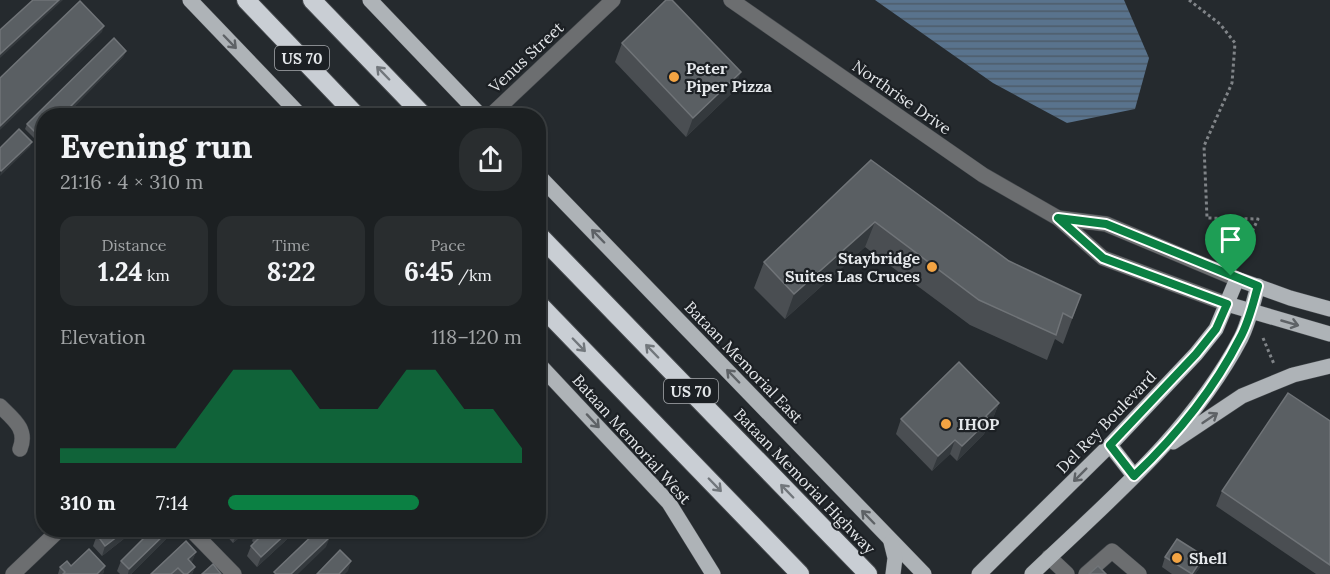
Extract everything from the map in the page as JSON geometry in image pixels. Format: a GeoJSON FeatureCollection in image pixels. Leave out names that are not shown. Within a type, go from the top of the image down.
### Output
{"type":"FeatureCollection","features":[{"type":"Feature","properties":{"kind":"highway","name":"US 70"},"geometry":{"type":"LineString","coordinates":[[246,0],[349,108]]}},
{"type":"Feature","properties":{"kind":"highway","name":"US 70"},"geometry":{"type":"LineString","coordinates":[[312,0],[416,108]]}},
{"type":"Feature","properties":{"kind":"highway","name":"Bataan Memorial Highway"},"geometry":{"type":"LineString","coordinates":[[546,242],[868,574]]}},
{"type":"Feature","properties":{"kind":"highway","name":"US 70"},"geometry":{"type":"LineString","coordinates":[[546,311],[800,574]]}},
{"type":"Feature","properties":{"kind":"main road"},"geometry":{"type":"LineString","coordinates":[[190,0],[293,108]]}},
{"type":"Feature","properties":{"kind":"main road"},"geometry":{"type":"LineString","coordinates":[[370,0],[473,108]]}},
{"type":"Feature","properties":{"kind":"main road","name":"Bataan Memorial East"},"geometry":{"type":"LineString","coordinates":[[546,183],[924,574]]}},
{"type":"Feature","properties":{"kind":"main road","name":"Northrise Drive"},"geometry":{"type":"LineString","coordinates":[[1234,277],[1290,298],[1330,309]]}},
{"type":"Feature","properties":{"kind":"main road","name":"Del Rey Boulevard"},"geometry":{"type":"LineString","coordinates":[[979,574],[1110,445],[1196,354],[1216,329],[1227,304],[1234,277]]}},
{"type":"Feature","properties":{"kind":"main road"},"geometry":{"type":"LineString","coordinates":[[1161,451],[1213,384],[1241,337],[1258,286]]}},
{"type":"Feature","properties":{"kind":"main road","name":"Northrise Drive"},"geometry":{"type":"LineString","coordinates":[[1227,304],[1330,334]]}},
{"type":"Feature","properties":{"kind":"main road"},"geometry":{"type":"LineString","coordinates":[[1032,574],[1161,451],[1242,396],[1293,375],[1330,366]]}},
{"type":"Feature","properties":{"kind":"main road","name":"Bataan Memorial West"},"geometry":{"type":"LineString","coordinates":[[546,372],[669,503],[712,574]]}},
{"type":"Feature","properties":{"kind":"main road"},"geometry":{"type":"LineString","coordinates":[[1110,445],[1134,476]]}},
{"type":"Feature","properties":{"kind":"main road"},"geometry":{"type":"LineString","coordinates":[[891,541],[895,558],[893,574]]}},
{"type":"Feature","properties":{"kind":"street","name":"Venus Street"},"geometry":{"type":"LineString","coordinates":[[498,108],[613,0]]}},
{"type":"Feature","properties":{"kind":"street","name":"Northrise Drive"},"geometry":{"type":"LineString","coordinates":[[730,0],[983,175],[1058,218],[1103,258],[1227,304]]}},
{"type":"Feature","properties":{"kind":"street","name":"Northrise Drive"},"geometry":{"type":"LineString","coordinates":[[1058,218],[1106,224],[1234,277]]}},
{"type":"Feature","properties":{"kind":"street"},"geometry":{"type":"LineString","coordinates":[[0,406],[20,426],[23,437],[20,449]]}},
{"type":"Feature","properties":{"kind":"street"},"geometry":{"type":"LineString","coordinates":[[13,574],[52,537]]}},
{"type":"Feature","properties":{"kind":"street"},"geometry":{"type":"LineString","coordinates":[[198,537],[234,574]]}},
{"type":"Feature","properties":{"kind":"street"},"geometry":{"type":"LineString","coordinates":[[1086,574],[1112,551],[1136,573]]}},
{"type":"Feature","properties":{"kind":"street"},"geometry":{"type":"LineString","coordinates":[[1049,557],[1067,574]]}},
{"type":"Feature","properties":{"kind":"path"},"geometry":{"type":"LineString","coordinates":[[1189,0],[1220,24],[1234,43],[1232,83],[1204,146],[1207,218],[1258,219],[1234,277]]}},
{"type":"Feature","properties":{"kind":"path"},"geometry":{"type":"LineString","coordinates":[[1263,338],[1274,365]]}},
{"type":"Feature","properties":{"kind":"water"},"geometry":{"type":"Polygon","coordinates":[[[875,0],[1124,0],[1149,58],[1135,109],[1067,123],[993,83],[875,0]]]}},
{"type":"Feature","properties":{"kind":"building"},"geometry":{"type":"Polygon","coordinates":[[[33,0],[59,0],[0,54],[0,30],[33,0]]]}},
{"type":"Feature","properties":{"kind":"building","name":"Peter Piper Pizza"},"geometry":{"type":"Polygon","coordinates":[[[666,0],[672,0],[741,72],[693,118],[622,43],[666,0]]]}},
{"type":"Feature","properties":{"kind":"building"},"geometry":{"type":"Polygon","coordinates":[[[80,1],[104,26],[0,126],[0,78],[80,1]]]}},
{"type":"Feature","properties":{"kind":"building"},"geometry":{"type":"Polygon","coordinates":[[[114,38],[126,51],[69,108],[43,108],[114,38]]]}},
{"type":"Feature","properties":{"kind":"building"},"geometry":{"type":"Polygon","coordinates":[[[36,115],[36,133],[27,124],[36,115]]]}},
{"type":"Feature","properties":{"kind":"building"},"geometry":{"type":"Polygon","coordinates":[[[19,129],[32,142],[1,171],[0,148],[19,129]]]}},
{"type":"Feature","properties":{"kind":"building"},"geometry":{"type":"Polygon","coordinates":[[[871,160],[1009,261],[1081,295],[1072,318],[1063,313],[1056,335],[979,300],[875,222],[794,294],[764,262],[871,160]]]}},
{"type":"Feature","properties":{"kind":"building","name":"IHOP"},"geometry":{"type":"Polygon","coordinates":[[[959,362],[999,403],[986,416],[989,420],[962,446],[955,440],[938,456],[901,419],[959,362]]]}},
{"type":"Feature","properties":{"kind":"building"},"geometry":{"type":"Polygon","coordinates":[[[1288,393],[1330,421],[1330,565],[1222,491],[1288,393]]]}},
{"type":"Feature","properties":{"kind":"building"},"geometry":{"type":"Polygon","coordinates":[[[98,537],[117,537],[105,546],[98,537]]]}},
{"type":"Feature","properties":{"kind":"building"},"geometry":{"type":"Polygon","coordinates":[[[145,537],[162,537],[129,569],[121,561],[145,537]]]}},
{"type":"Feature","properties":{"kind":"building"},"geometry":{"type":"Polygon","coordinates":[[[260,537],[282,537],[261,557],[251,546],[260,537]]]}},
{"type":"Feature","properties":{"kind":"building"},"geometry":{"type":"Polygon","coordinates":[[[311,537],[330,537],[291,574],[274,572],[311,537]]]}},
{"type":"Feature","properties":{"kind":"building"},"geometry":{"type":"Polygon","coordinates":[[[1177,539],[1204,556],[1192,574],[1165,557],[1177,539]]]}},
{"type":"Feature","properties":{"kind":"building"},"geometry":{"type":"Polygon","coordinates":[[[186,541],[196,552],[188,559],[195,567],[187,574],[178,568],[171,574],[151,574],[186,541]]]}},
{"type":"Feature","properties":{"kind":"building"},"geometry":{"type":"Polygon","coordinates":[[[89,549],[105,566],[97,574],[63,574],[65,572],[60,567],[67,561],[71,566],[89,549]]]}},
{"type":"Feature","properties":{"kind":"building"},"geometry":{"type":"Polygon","coordinates":[[[340,550],[351,561],[339,574],[317,574],[340,550]]]}},
{"type":"Feature","properties":{"kind":"building"},"geometry":{"type":"Polygon","coordinates":[[[213,564],[221,574],[202,574],[213,564]]]}},
{"type":"Feature","properties":{"kind":"building"},"geometry":{"type":"Polygon","coordinates":[[[1098,566],[1106,574],[1089,574],[1098,566]]]}},
{"type":"Feature","properties":{"kind":"place","name":"Peter Piper Pizza"},"geometry":{"type":"Point","coordinates":[674,77]}},
{"type":"Feature","properties":{"kind":"place","name":"Staybridge Suites Las Cruces"},"geometry":{"type":"Point","coordinates":[932,267]}},
{"type":"Feature","properties":{"kind":"place","name":"IHOP"},"geometry":{"type":"Point","coordinates":[946,424]}},
{"type":"Feature","properties":{"kind":"place","name":"Shell"},"geometry":{"type":"Point","coordinates":[1177,558]}},
{"type":"Feature","properties":{"kind":"route"},"geometry":{"type":"LineString","coordinates":[[1058,218],[1106,224],[1231,276],[1258,286],[1241,337],[1213,384],[1161,451],[1134,476],[1110,445],[1196,354],[1216,329],[1227,304],[1103,258],[1058,218]]}}]}
